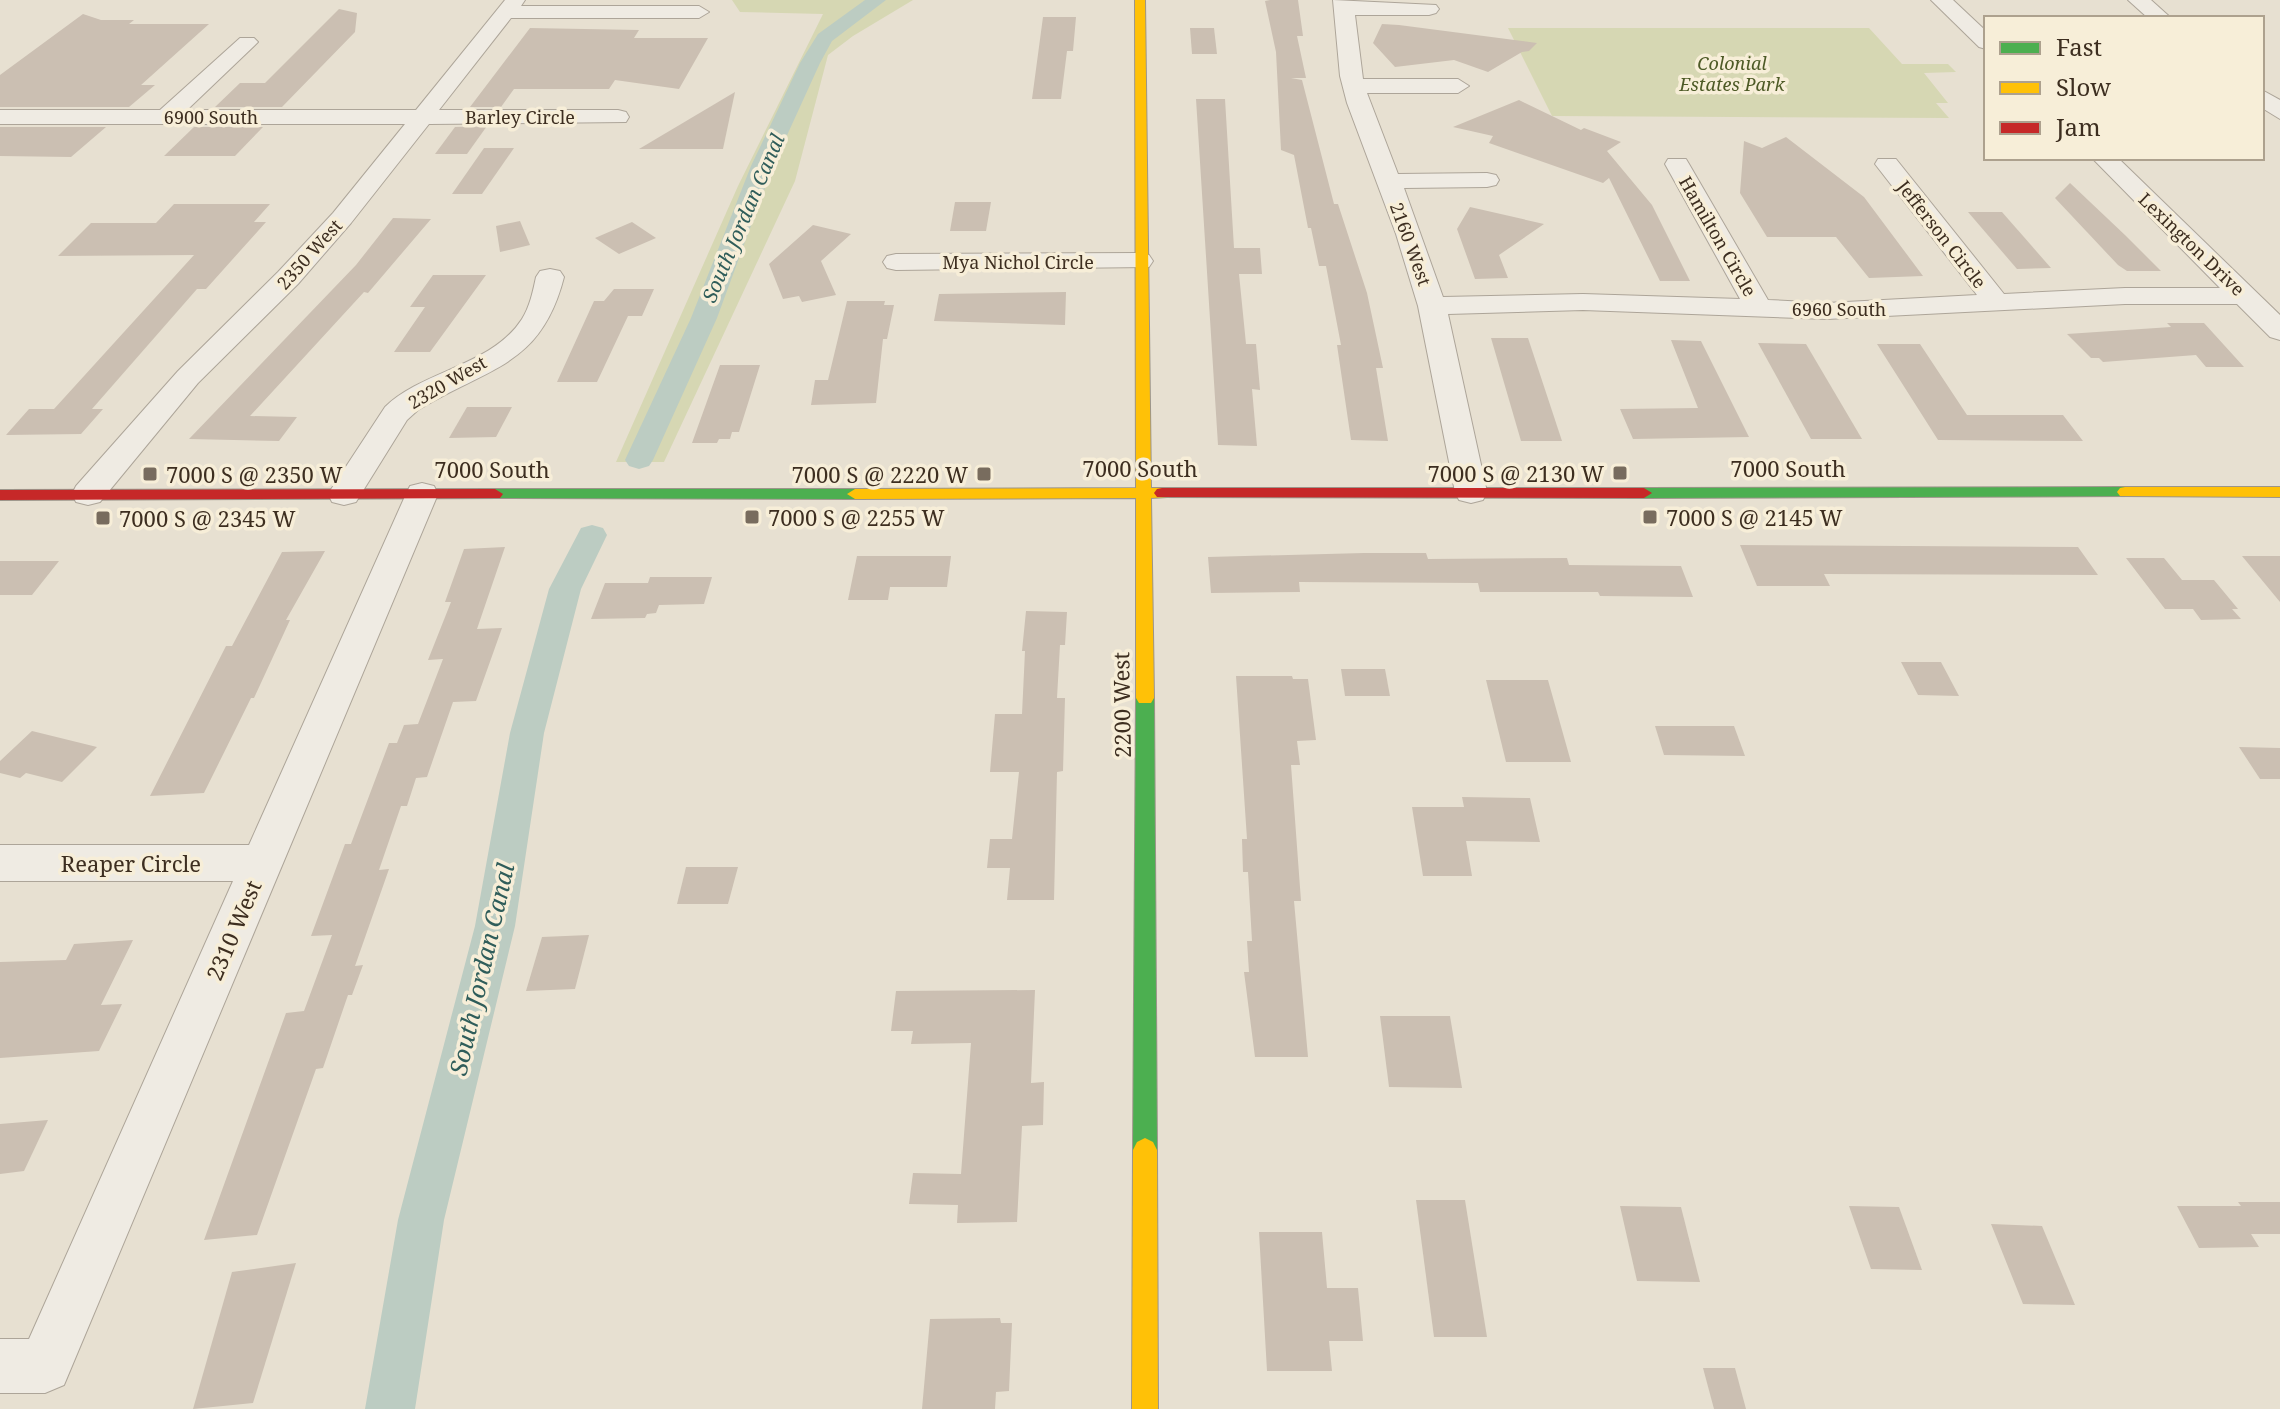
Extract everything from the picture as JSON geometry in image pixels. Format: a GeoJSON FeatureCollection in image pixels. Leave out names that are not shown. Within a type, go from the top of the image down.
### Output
{"type":"FeatureCollection","features":[{"type":"Feature","properties":{"kind":"main road","name":"2200 West"},"geometry":{"type":"LineString","coordinates":[[1140,0],[1145,1409]]}},
{"type":"Feature","properties":{"kind":"main road","name":"7000 South"},"geometry":{"type":"LineString","coordinates":[[0,495],[2280,492]]}},
{"type":"Feature","properties":{"kind":"street"},"geometry":{"type":"LineString","coordinates":[[1941,0],[1984,41]]}},
{"type":"Feature","properties":{"kind":"street"},"geometry":{"type":"LineString","coordinates":[[2138,0],[2158,16]]}},
{"type":"Feature","properties":{"kind":"street"},"geometry":{"type":"LineString","coordinates":[[1344,5],[1429,9]]}},
{"type":"Feature","properties":{"kind":"street","name":"2160 West"},"geometry":{"type":"LineString","coordinates":[[1344,5],[1354,86],[1432,306],[1471,492]]}},
{"type":"Feature","properties":{"kind":"street"},"geometry":{"type":"LineString","coordinates":[[510,6],[699,12]]}},
{"type":"Feature","properties":{"kind":"street","name":"2350 West"},"geometry":{"type":"LineString","coordinates":[[88,494],[188,377],[315,249],[510,6]]}},
{"type":"Feature","properties":{"kind":"street"},"geometry":{"type":"LineString","coordinates":[[166,117],[247,42]]}},
{"type":"Feature","properties":{"kind":"street"},"geometry":{"type":"LineString","coordinates":[[1354,86],[1458,86]]}},
{"type":"Feature","properties":{"kind":"street"},"geometry":{"type":"LineString","coordinates":[[2264,99],[2280,112]]}},
{"type":"Feature","properties":{"kind":"street","name":"6900 South"},"geometry":{"type":"LineString","coordinates":[[0,117],[421,117]]}},
{"type":"Feature","properties":{"kind":"street","name":"Barley Circle"},"geometry":{"type":"LineString","coordinates":[[421,117],[618,117]]}},
{"type":"Feature","properties":{"kind":"street","name":"Lexington Drive"},"geometry":{"type":"LineString","coordinates":[[2106,160],[2280,331]]}},
{"type":"Feature","properties":{"kind":"street","name":"Hamilton Circle"},"geometry":{"type":"LineString","coordinates":[[1677,164],[1759,309]]}},
{"type":"Feature","properties":{"kind":"street","name":"Jefferson Circle"},"geometry":{"type":"LineString","coordinates":[[1887,164],[1998,304]]}},
{"type":"Feature","properties":{"kind":"street"},"geometry":{"type":"LineString","coordinates":[[1388,181],[1487,180]]}},
{"type":"Feature","properties":{"kind":"street","name":"Mya Nichol Circle"},"geometry":{"type":"LineString","coordinates":[[896,262],[1140,261]]}},
{"type":"Feature","properties":{"kind":"street","name":"2320 West"},"geometry":{"type":"LineString","coordinates":[[344,494],[396,414],[407,403],[508,347],[529,329],[544,302],[550,277]]}},
{"type":"Feature","properties":{"kind":"street","name":"6960 South"},"geometry":{"type":"LineString","coordinates":[[1432,306],[1583,302],[1759,309],[1902,309],[2125,296],[2245,296]]}},
{"type":"Feature","properties":{"kind":"street","name":"2310 West"},"geometry":{"type":"LineString","coordinates":[[22,1366],[262,863],[422,494]]}},
{"type":"Feature","properties":{"kind":"street","name":"Reaper Circle"},"geometry":{"type":"LineString","coordinates":[[0,863],[262,863]]}},
{"type":"Feature","properties":{"kind":"green space"},"geometry":{"type":"Polygon","coordinates":[[[732,0],[913,0],[828,55],[795,181],[664,462],[616,462],[738,186],[823,14],[740,12],[732,0]]]}},
{"type":"Feature","properties":{"kind":"green space","name":"Colonial Estates Park"},"geometry":{"type":"Polygon","coordinates":[[[1508,28],[1869,28],[1902,64],[1948,64],[1956,72],[1924,73],[1948,103],[1936,103],[1949,118],[1552,116],[1508,28]]]}},
{"type":"Feature","properties":{"kind":"building"},"geometry":{"type":"Polygon","coordinates":[[[1298,0],[1303,36],[1297,36],[1306,78],[1291,78],[1302,80],[1334,204],[1338,204],[1367,293],[1383,368],[1376,368],[1388,441],[1351,440],[1337,345],[1341,345],[1326,266],[1319,266],[1311,228],[1308,228],[1294,155],[1281,150],[1276,52],[1265,1],[1298,0]]]}},
{"type":"Feature","properties":{"kind":"building"},"geometry":{"type":"Polygon","coordinates":[[[339,9],[357,13],[355,32],[282,107],[215,107],[240,83],[265,83],[339,9]]]}},
{"type":"Feature","properties":{"kind":"building"},"geometry":{"type":"Polygon","coordinates":[[[83,14],[101,20],[134,20],[129,24],[209,24],[141,85],[155,85],[129,107],[0,107],[0,75],[83,14]]]}},
{"type":"Feature","properties":{"kind":"building"},"geometry":{"type":"Polygon","coordinates":[[[1043,17],[1076,17],[1073,51],[1067,51],[1061,99],[1032,99],[1043,17]]]}},
{"type":"Feature","properties":{"kind":"building"},"geometry":{"type":"Polygon","coordinates":[[[1382,24],[1537,43],[1529,51],[1488,72],[1454,60],[1395,67],[1373,43],[1382,24]]]}},
{"type":"Feature","properties":{"kind":"building"},"geometry":{"type":"Polygon","coordinates":[[[530,28],[639,30],[634,38],[708,38],[679,89],[615,80],[609,89],[514,89],[501,107],[470,107],[530,28]]]}},
{"type":"Feature","properties":{"kind":"building"},"geometry":{"type":"Polygon","coordinates":[[[1190,28],[1214,28],[1217,54],[1192,54],[1190,28]]]}},
{"type":"Feature","properties":{"kind":"building"},"geometry":{"type":"Polygon","coordinates":[[[735,92],[723,149],[639,149],[735,92]]]}},
{"type":"Feature","properties":{"kind":"building"},"geometry":{"type":"Polygon","coordinates":[[[1196,99],[1225,99],[1234,248],[1260,248],[1262,274],[1239,274],[1246,344],[1256,344],[1260,390],[1252,389],[1257,446],[1218,445],[1196,99]]]}},
{"type":"Feature","properties":{"kind":"building"},"geometry":{"type":"Polygon","coordinates":[[[1519,100],[1581,130],[1584,128],[1621,142],[1607,151],[1652,205],[1690,281],[1660,281],[1609,178],[1603,183],[1489,143],[1493,136],[1453,127],[1519,100]]]}},
{"type":"Feature","properties":{"kind":"building"},"geometry":{"type":"Polygon","coordinates":[[[487,126],[467,154],[435,154],[455,127],[487,126]]]}},
{"type":"Feature","properties":{"kind":"building"},"geometry":{"type":"Polygon","coordinates":[[[0,127],[106,127],[71,157],[0,156],[0,127]]]}},
{"type":"Feature","properties":{"kind":"building"},"geometry":{"type":"Polygon","coordinates":[[[194,127],[263,127],[235,156],[164,156],[194,127]]]}},
{"type":"Feature","properties":{"kind":"building"},"geometry":{"type":"Polygon","coordinates":[[[1786,137],[1864,197],[1923,276],[1869,278],[1836,237],[1767,237],[1740,193],[1744,141],[1762,148],[1786,137]]]}},
{"type":"Feature","properties":{"kind":"building"},"geometry":{"type":"Polygon","coordinates":[[[484,148],[514,148],[482,194],[452,194],[484,148]]]}},
{"type":"Feature","properties":{"kind":"building"},"geometry":{"type":"Polygon","coordinates":[[[2070,183],[2161,271],[2127,271],[2118,265],[2055,198],[2070,183]]]}},
{"type":"Feature","properties":{"kind":"building"},"geometry":{"type":"Polygon","coordinates":[[[955,202],[991,202],[986,231],[950,231],[955,202]]]}},
{"type":"Feature","properties":{"kind":"building"},"geometry":{"type":"Polygon","coordinates":[[[174,204],[270,204],[254,222],[266,222],[206,289],[197,289],[92,409],[103,409],[81,434],[6,435],[29,409],[54,409],[194,255],[58,256],[91,223],[156,223],[174,204]]]}},
{"type":"Feature","properties":{"kind":"building"},"geometry":{"type":"Polygon","coordinates":[[[1470,207],[1544,224],[1499,255],[1508,278],[1475,279],[1457,229],[1470,207]]]}},
{"type":"Feature","properties":{"kind":"building"},"geometry":{"type":"Polygon","coordinates":[[[1968,212],[2002,212],[2051,268],[2017,269],[1968,212]]]}},
{"type":"Feature","properties":{"kind":"building"},"geometry":{"type":"Polygon","coordinates":[[[393,218],[431,219],[368,293],[364,292],[250,416],[297,417],[279,441],[189,439],[356,265],[393,218]]]}},
{"type":"Feature","properties":{"kind":"building"},"geometry":{"type":"Polygon","coordinates":[[[520,221],[530,245],[500,252],[496,226],[520,221]]]}},
{"type":"Feature","properties":{"kind":"building"},"geometry":{"type":"Polygon","coordinates":[[[632,222],[656,238],[619,254],[595,238],[632,222]]]}},
{"type":"Feature","properties":{"kind":"building"},"geometry":{"type":"Polygon","coordinates":[[[813,225],[851,234],[821,261],[836,295],[802,302],[799,296],[783,299],[769,264],[813,225]]]}},
{"type":"Feature","properties":{"kind":"building"},"geometry":{"type":"Polygon","coordinates":[[[433,275],[486,275],[430,352],[394,352],[425,307],[410,307],[433,275]]]}},
{"type":"Feature","properties":{"kind":"building"},"geometry":{"type":"Polygon","coordinates":[[[614,289],[654,289],[642,316],[628,316],[597,382],[557,382],[594,301],[604,301],[614,289]]]}},
{"type":"Feature","properties":{"kind":"building"},"geometry":{"type":"Polygon","coordinates":[[[1066,292],[1065,325],[934,321],[939,294],[1066,292]]]}},
{"type":"Feature","properties":{"kind":"building"},"geometry":{"type":"Polygon","coordinates":[[[847,301],[885,301],[884,305],[894,305],[887,339],[883,339],[876,403],[811,405],[815,380],[828,380],[847,301]]]}},
{"type":"Feature","properties":{"kind":"building"},"geometry":{"type":"Polygon","coordinates":[[[2167,323],[2204,323],[2244,367],[2206,367],[2196,355],[2103,362],[2099,358],[2091,358],[2067,334],[2171,327],[2167,323]]]}},
{"type":"Feature","properties":{"kind":"building"},"geometry":{"type":"Polygon","coordinates":[[[1491,338],[1528,338],[1562,441],[1521,441],[1491,338]]]}},
{"type":"Feature","properties":{"kind":"building"},"geometry":{"type":"Polygon","coordinates":[[[1671,340],[1701,341],[1749,437],[1633,439],[1620,409],[1698,408],[1671,340]]]}},
{"type":"Feature","properties":{"kind":"building"},"geometry":{"type":"Polygon","coordinates":[[[1758,343],[1806,344],[1862,439],[1811,439],[1758,343]]]}},
{"type":"Feature","properties":{"kind":"building"},"geometry":{"type":"Polygon","coordinates":[[[1877,344],[1920,344],[1967,415],[2063,415],[2083,441],[1938,440],[1877,344]]]}},
{"type":"Feature","properties":{"kind":"building"},"geometry":{"type":"Polygon","coordinates":[[[720,365],[760,365],[739,432],[732,432],[730,439],[719,439],[717,443],[692,443],[720,365]]]}},
{"type":"Feature","properties":{"kind":"building"},"geometry":{"type":"Polygon","coordinates":[[[467,407],[512,407],[496,437],[449,438],[467,407]]]}},
{"type":"Feature","properties":{"kind":"building"},"geometry":{"type":"Polygon","coordinates":[[[1740,545],[2078,547],[2098,575],[1824,574],[1830,586],[1757,586],[1740,545]]]}},
{"type":"Feature","properties":{"kind":"building"},"geometry":{"type":"Polygon","coordinates":[[[505,547],[477,629],[502,628],[476,701],[453,702],[427,777],[416,778],[407,806],[401,806],[379,870],[389,869],[355,966],[363,965],[352,995],[348,995],[323,1068],[316,1069],[257,1235],[204,1240],[286,1013],[304,1011],[332,935],[311,936],[345,844],[351,844],[389,743],[397,743],[404,725],[418,724],[443,659],[428,660],[451,602],[445,602],[464,549],[505,547]]]}},
{"type":"Feature","properties":{"kind":"building"},"geometry":{"type":"Polygon","coordinates":[[[325,551],[286,620],[290,620],[254,698],[251,698],[204,793],[150,796],[226,646],[232,646],[282,552],[325,551]]]}},
{"type":"Feature","properties":{"kind":"building"},"geometry":{"type":"Polygon","coordinates":[[[1426,553],[1428,559],[1567,558],[1569,565],[1681,566],[1693,597],[1600,596],[1598,592],[1480,592],[1478,583],[1299,582],[1300,592],[1211,593],[1208,557],[1426,553]]]}},
{"type":"Feature","properties":{"kind":"building"},"geometry":{"type":"Polygon","coordinates":[[[857,556],[951,556],[947,587],[890,587],[888,600],[848,600],[857,556]]]}},
{"type":"Feature","properties":{"kind":"building"},"geometry":{"type":"Polygon","coordinates":[[[2242,556],[2280,556],[2280,602],[2242,556]]]}},
{"type":"Feature","properties":{"kind":"building"},"geometry":{"type":"Polygon","coordinates":[[[2126,558],[2164,558],[2182,580],[2214,580],[2238,609],[2232,609],[2241,619],[2201,620],[2193,609],[2165,609],[2126,558]]]}},
{"type":"Feature","properties":{"kind":"building"},"geometry":{"type":"Polygon","coordinates":[[[0,561],[59,561],[32,595],[0,595],[0,561]]]}},
{"type":"Feature","properties":{"kind":"building"},"geometry":{"type":"Polygon","coordinates":[[[650,577],[712,577],[704,604],[659,605],[656,613],[647,614],[645,618],[591,619],[605,583],[648,583],[650,577]]]}},
{"type":"Feature","properties":{"kind":"building"},"geometry":{"type":"Polygon","coordinates":[[[1026,611],[1067,612],[1065,645],[1060,645],[1057,698],[1065,698],[1063,771],[1057,772],[1054,900],[1007,900],[1010,868],[987,868],[990,839],[1012,839],[1019,772],[990,772],[995,714],[1022,714],[1025,651],[1022,651],[1026,611]]]}},
{"type":"Feature","properties":{"kind":"building"},"geometry":{"type":"Polygon","coordinates":[[[1901,662],[1941,662],[1959,696],[1918,695],[1901,662]]]}},
{"type":"Feature","properties":{"kind":"building"},"geometry":{"type":"Polygon","coordinates":[[[1341,669],[1385,669],[1390,696],[1345,696],[1341,669]]]}},
{"type":"Feature","properties":{"kind":"building"},"geometry":{"type":"Polygon","coordinates":[[[1236,676],[1308,679],[1316,740],[1297,741],[1300,765],[1291,765],[1301,901],[1294,901],[1308,1057],[1255,1057],[1244,972],[1249,972],[1247,941],[1252,941],[1248,872],[1243,872],[1242,839],[1247,839],[1236,676]]]}},
{"type":"Feature","properties":{"kind":"building"},"geometry":{"type":"Polygon","coordinates":[[[1486,680],[1548,680],[1571,762],[1506,762],[1486,680]]]}},
{"type":"Feature","properties":{"kind":"building"},"geometry":{"type":"Polygon","coordinates":[[[1655,726],[1734,726],[1745,756],[1664,755],[1655,726]]]}},
{"type":"Feature","properties":{"kind":"building"},"geometry":{"type":"Polygon","coordinates":[[[32,731],[97,747],[62,782],[26,773],[20,778],[0,773],[0,761],[32,731]]]}},
{"type":"Feature","properties":{"kind":"building"},"geometry":{"type":"Polygon","coordinates":[[[2239,747],[2280,748],[2280,779],[2260,779],[2239,747]]]}},
{"type":"Feature","properties":{"kind":"building"},"geometry":{"type":"Polygon","coordinates":[[[1462,797],[1530,798],[1540,842],[1466,841],[1472,876],[1423,876],[1412,807],[1464,807],[1462,797]]]}},
{"type":"Feature","properties":{"kind":"building"},"geometry":{"type":"Polygon","coordinates":[[[686,867],[738,867],[728,904],[677,904],[686,867]]]}},
{"type":"Feature","properties":{"kind":"building"},"geometry":{"type":"Polygon","coordinates":[[[589,935],[575,989],[526,991],[542,937],[589,935]]]}},
{"type":"Feature","properties":{"kind":"building"},"geometry":{"type":"Polygon","coordinates":[[[133,940],[101,1005],[122,1004],[99,1051],[0,1058],[0,962],[66,960],[74,944],[133,940]]]}},
{"type":"Feature","properties":{"kind":"building"},"geometry":{"type":"Polygon","coordinates":[[[1035,990],[1031,1083],[1044,1082],[1043,1125],[1022,1126],[1017,1222],[957,1223],[958,1205],[909,1204],[913,1173],[961,1174],[971,1043],[911,1044],[913,1031],[891,1031],[896,991],[1035,990]]]}},
{"type":"Feature","properties":{"kind":"building"},"geometry":{"type":"Polygon","coordinates":[[[1380,1016],[1450,1016],[1462,1088],[1389,1087],[1380,1016]]]}},
{"type":"Feature","properties":{"kind":"building"},"geometry":{"type":"Polygon","coordinates":[[[48,1120],[24,1171],[0,1174],[0,1124],[48,1120]]]}},
{"type":"Feature","properties":{"kind":"building"},"geometry":{"type":"Polygon","coordinates":[[[1416,1200],[1465,1200],[1487,1337],[1434,1337],[1416,1200]]]}},
{"type":"Feature","properties":{"kind":"building"},"geometry":{"type":"Polygon","coordinates":[[[2238,1202],[2280,1202],[2280,1234],[2251,1234],[2259,1247],[2199,1248],[2177,1206],[2241,1206],[2238,1202]]]}},
{"type":"Feature","properties":{"kind":"building"},"geometry":{"type":"Polygon","coordinates":[[[1620,1206],[1681,1207],[1700,1282],[1637,1281],[1620,1206]]]}},
{"type":"Feature","properties":{"kind":"building"},"geometry":{"type":"Polygon","coordinates":[[[1849,1206],[1899,1207],[1922,1270],[1871,1269],[1849,1206]]]}},
{"type":"Feature","properties":{"kind":"building"},"geometry":{"type":"Polygon","coordinates":[[[1991,1224],[2042,1226],[2075,1305],[2023,1304],[1991,1224]]]}},
{"type":"Feature","properties":{"kind":"building"},"geometry":{"type":"Polygon","coordinates":[[[1259,1232],[1322,1232],[1327,1288],[1358,1288],[1363,1341],[1329,1341],[1332,1371],[1267,1371],[1259,1232]]]}},
{"type":"Feature","properties":{"kind":"building"},"geometry":{"type":"Polygon","coordinates":[[[296,1263],[253,1403],[193,1409],[232,1272],[296,1263]]]}},
{"type":"Feature","properties":{"kind":"building"},"geometry":{"type":"Polygon","coordinates":[[[1000,1318],[1001,1323],[1012,1323],[1009,1391],[996,1392],[995,1409],[922,1409],[930,1319],[1000,1318]]]}},
{"type":"Feature","properties":{"kind":"building"},"geometry":{"type":"Polygon","coordinates":[[[1703,1368],[1735,1368],[1746,1409],[1714,1409],[1703,1368]]]}},
{"type":"Feature","properties":{"kind":"waterway","name":"South Jordan Canal"},"geometry":{"type":"LineString","coordinates":[[639,460],[704,318],[762,166],[810,63],[825,38],[877,0]]}},
{"type":"Feature","properties":{"kind":"waterway","name":"South Jordan Canal"},"geometry":{"type":"LineString","coordinates":[[390,1409],[421,1220],[495,926],[527,733],[565,589],[592,535]]}},
{"type":"Feature","properties":{"kind":"traffic: fast"},"geometry":{"type":"LineString","coordinates":[[1644,493],[2125,492]]}},
{"type":"Feature","properties":{"kind":"traffic: fast"},"geometry":{"type":"LineString","coordinates":[[495,494],[855,494]]}},
{"type":"Feature","properties":{"kind":"traffic: fast"},"geometry":{"type":"LineString","coordinates":[[1145,698],[1145,1150]]}},
{"type":"Feature","properties":{"kind":"traffic: slow"},"geometry":{"type":"LineString","coordinates":[[1140,0],[1145,698]]}},
{"type":"Feature","properties":{"kind":"traffic: slow"},"geometry":{"type":"LineString","coordinates":[[2125,492],[2280,492]]}},
{"type":"Feature","properties":{"kind":"traffic: slow"},"geometry":{"type":"LineString","coordinates":[[855,494],[1162,493]]}},
{"type":"Feature","properties":{"kind":"traffic: slow"},"geometry":{"type":"LineString","coordinates":[[1145,1150],[1145,1409]]}},
{"type":"Feature","properties":{"kind":"traffic: jam"},"geometry":{"type":"LineString","coordinates":[[1162,493],[1644,493]]}},
{"type":"Feature","properties":{"kind":"traffic: jam"},"geometry":{"type":"LineString","coordinates":[[0,495],[495,494]]}},
{"type":"Feature","properties":{"kind":"place","name":"7000 S @ 2130 W"},"geometry":{"type":"Point","coordinates":[1620,473]}},
{"type":"Feature","properties":{"kind":"place","name":"7000 S @ 2350 W"},"geometry":{"type":"Point","coordinates":[150,474]}},
{"type":"Feature","properties":{"kind":"place","name":"7000 S @ 2220 W"},"geometry":{"type":"Point","coordinates":[984,474]}},
{"type":"Feature","properties":{"kind":"place","name":"7000 S @ 2255 W"},"geometry":{"type":"Point","coordinates":[752,517]}},
{"type":"Feature","properties":{"kind":"place","name":"7000 S @ 2145 W"},"geometry":{"type":"Point","coordinates":[1650,517]}},
{"type":"Feature","properties":{"kind":"place","name":"7000 S @ 2345 W"},"geometry":{"type":"Point","coordinates":[103,518]}}]}
